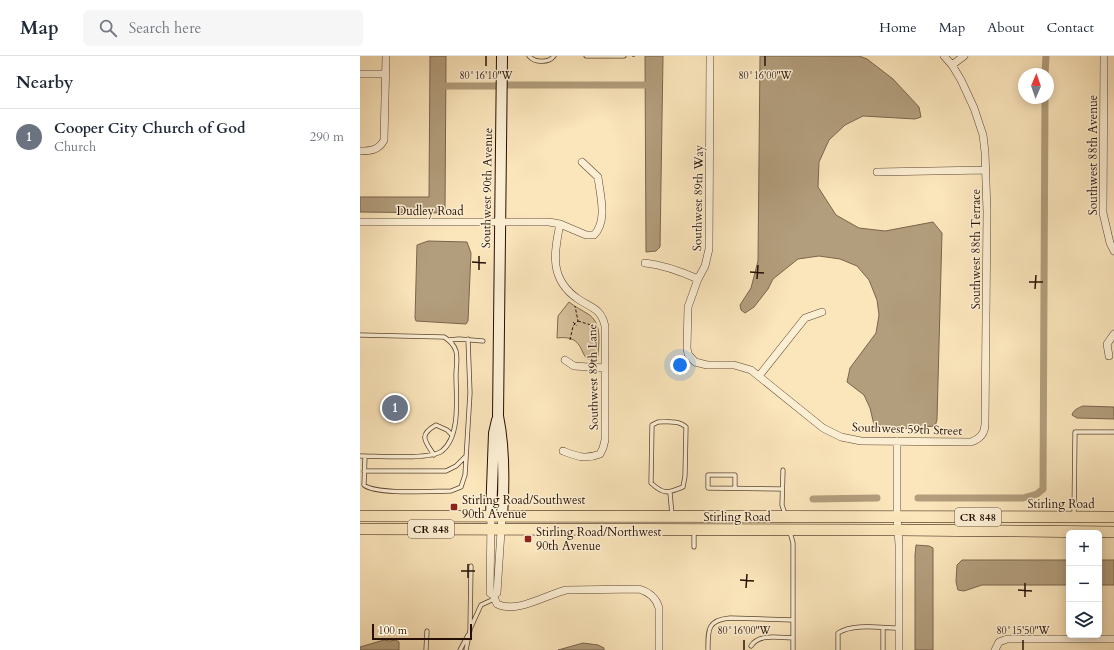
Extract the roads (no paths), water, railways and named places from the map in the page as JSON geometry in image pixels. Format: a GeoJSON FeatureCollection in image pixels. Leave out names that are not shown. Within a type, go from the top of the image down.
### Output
{"type":"FeatureCollection","features":[{"type":"Feature","properties":{"kind":"main road","name":"Stirling Road"},"geometry":{"type":"LineString","coordinates":[[360,516],[1114,517]]}},
{"type":"Feature","properties":{"kind":"main road"},"geometry":{"type":"LineString","coordinates":[[786,517],[790,530]]}},
{"type":"Feature","properties":{"kind":"main road","name":"Stirling Road"},"geometry":{"type":"LineString","coordinates":[[360,529],[1114,532]]}},
{"type":"Feature","properties":{"kind":"street"},"geometry":{"type":"LineString","coordinates":[[360,151],[379,148],[384,140],[386,56]]}},
{"type":"Feature","properties":{"kind":"street","name":"Southwest 90th Avenue"},"geometry":{"type":"LineString","coordinates":[[496,516],[503,502],[502,433],[498,416],[502,56]]}},
{"type":"Feature","properties":{"kind":"street","name":"Southwest 89th Way"},"geometry":{"type":"LineString","coordinates":[[710,56],[709,249],[705,266],[698,278],[688,307],[687,348],[688,354],[695,362],[701,364],[734,365],[743,367],[759,376]]}},
{"type":"Feature","properties":{"kind":"street","name":"Southwest 88th Terrace"},"geometry":{"type":"LineString","coordinates":[[944,56],[952,66],[968,94],[979,120],[983,135],[986,170],[987,220],[985,424],[983,432],[979,438]]}},
{"type":"Feature","properties":{"kind":"street"},"geometry":{"type":"LineString","coordinates":[[952,66],[964,56]]}},
{"type":"Feature","properties":{"kind":"street","name":"Southwest 88th Avenue"},"geometry":{"type":"LineString","coordinates":[[1104,56],[1103,214],[1110,243],[1114,251]]}},
{"type":"Feature","properties":{"kind":"street"},"geometry":{"type":"LineString","coordinates":[[360,74],[385,74]]}},
{"type":"Feature","properties":{"kind":"street","name":"Dudley Road"},"geometry":{"type":"LineString","coordinates":[[360,222],[549,222],[560,224],[581,234],[590,236],[594,235],[600,229],[602,218],[598,177],[582,162]]}},
{"type":"Feature","properties":{"kind":"street"},"geometry":{"type":"LineString","coordinates":[[877,172],[986,170]]}},
{"type":"Feature","properties":{"kind":"street","name":"Southwest 89th Lane"},"geometry":{"type":"LineString","coordinates":[[560,224],[556,246],[555,264],[561,280],[569,291],[578,299],[595,309],[602,316],[605,326],[605,440],[600,454],[591,457],[578,457],[563,451]]}},
{"type":"Feature","properties":{"kind":"street"},"geometry":{"type":"LineString","coordinates":[[645,263],[677,269],[698,278]]}},
{"type":"Feature","properties":{"kind":"street"},"geometry":{"type":"LineString","coordinates":[[759,376],[805,318],[822,312]]}},
{"type":"Feature","properties":{"kind":"street"},"geometry":{"type":"LineString","coordinates":[[1108,356],[1107,344],[1114,334]]}},
{"type":"Feature","properties":{"kind":"street"},"geometry":{"type":"LineString","coordinates":[[565,360],[574,366],[605,368]]}},
{"type":"Feature","properties":{"kind":"street","name":"Southwest 59th Street"},"geometry":{"type":"LineString","coordinates":[[759,376],[812,419],[832,433],[841,437],[861,441],[971,442],[979,438]]}},
{"type":"Feature","properties":{"kind":"street"},"geometry":{"type":"LineString","coordinates":[[897,441],[897,516],[900,544],[899,650]]}},
{"type":"Feature","properties":{"kind":"street"},"geometry":{"type":"LineString","coordinates":[[494,597],[496,593],[496,516]]}},
{"type":"Feature","properties":{"kind":"street"},"geometry":{"type":"LineString","coordinates":[[496,516],[490,593],[494,597],[497,604],[517,606],[566,590],[639,589],[652,595],[658,602],[658,650]]}},
{"type":"Feature","properties":{"kind":"street"},"geometry":{"type":"LineString","coordinates":[[995,650],[996,640],[1007,639],[1114,640]]}},
{"type":"Feature","properties":{"kind":"lane"},"geometry":{"type":"LineString","coordinates":[[529,56],[536,61],[547,61],[554,56]]}},
{"type":"Feature","properties":{"kind":"lane"},"geometry":{"type":"LineString","coordinates":[[586,56],[624,56]]}},
{"type":"Feature","properties":{"kind":"lane"},"geometry":{"type":"LineString","coordinates":[[360,335],[444,337],[449,340],[456,352],[456,420],[448,445],[441,452],[424,456],[360,456]]}},
{"type":"Feature","properties":{"kind":"lane"},"geometry":{"type":"LineString","coordinates":[[365,456],[364,485],[368,488],[390,491],[451,491],[459,488],[463,483],[465,475],[470,393],[468,339]]}},
{"type":"Feature","properties":{"kind":"lane"},"geometry":{"type":"LineString","coordinates":[[449,340],[483,340]]}},
{"type":"Feature","properties":{"kind":"lane"},"geometry":{"type":"LineString","coordinates":[[658,422],[679,422],[686,427],[686,476],[683,487],[670,493],[658,489],[651,483],[652,425],[658,422]]}},
{"type":"Feature","properties":{"kind":"lane"},"geometry":{"type":"LineString","coordinates":[[434,454],[424,442],[424,437],[427,431],[436,425],[447,430],[452,435]]}},
{"type":"Feature","properties":{"kind":"lane"},"geometry":{"type":"LineString","coordinates":[[1074,517],[1075,432],[1114,432]]}},
{"type":"Feature","properties":{"kind":"lane"},"geometry":{"type":"LineString","coordinates":[[364,471],[446,471],[456,466],[466,456]]}},
{"type":"Feature","properties":{"kind":"lane"},"geometry":{"type":"LineString","coordinates":[[783,470],[782,505],[786,517]]}},
{"type":"Feature","properties":{"kind":"lane"},"geometry":{"type":"LineString","coordinates":[[735,488],[735,475],[708,475],[708,488],[782,489]]}},
{"type":"Feature","properties":{"kind":"lane"},"geometry":{"type":"LineString","coordinates":[[670,493],[672,517]]}},
{"type":"Feature","properties":{"kind":"lane"},"geometry":{"type":"LineString","coordinates":[[694,530],[694,547]]}},
{"type":"Feature","properties":{"kind":"lane"},"geometry":{"type":"LineString","coordinates":[[790,530],[793,543],[793,650]]}},
{"type":"Feature","properties":{"kind":"lane"},"geometry":{"type":"LineString","coordinates":[[466,650],[470,630],[471,566]]}},
{"type":"Feature","properties":{"kind":"lane"},"geometry":{"type":"LineString","coordinates":[[460,650],[481,605],[494,597]]}},
{"type":"Feature","properties":{"kind":"lane"},"geometry":{"type":"LineString","coordinates":[[708,650],[708,633],[713,623],[720,619],[793,620]]}},
{"type":"Feature","properties":{"kind":"lane"},"geometry":{"type":"LineString","coordinates":[[838,650],[838,633],[843,629],[855,627],[899,628]]}},
{"type":"Feature","properties":{"kind":"lane"},"geometry":{"type":"LineString","coordinates":[[883,628],[883,650]]}},
{"type":"Feature","properties":{"kind":"lane"},"geometry":{"type":"LineString","coordinates":[[426,631],[426,650]]}},
{"type":"Feature","properties":{"kind":"lane"},"geometry":{"type":"LineString","coordinates":[[751,646],[753,642],[760,638],[793,638]]}},
{"type":"Feature","properties":{"kind":"waterway"},"geometry":{"type":"LineString","coordinates":[[1045,68],[1046,56]]}},
{"type":"Feature","properties":{"kind":"waterway"},"geometry":{"type":"LineString","coordinates":[[508,85],[645,85]]}},
{"type":"Feature","properties":{"kind":"waterway"},"geometry":{"type":"LineString","coordinates":[[446,86],[496,86]]}},
{"type":"Feature","properties":{"kind":"waterway"},"geometry":{"type":"LineString","coordinates":[[918,498],[1023,498],[1037,494],[1043,489],[1045,104]]}},
{"type":"Feature","properties":{"kind":"waterway"},"geometry":{"type":"LineString","coordinates":[[813,499],[877,498]]}},
{"type":"Feature","properties":{"kind":"place","name":"Cooper City Church of God"},"geometry":{"type":"Point","coordinates":[395,408]}},
{"type":"Feature","properties":{"kind":"place","name":"Stirling Road/Southwest 90th Avenue"},"geometry":{"type":"Point","coordinates":[454,507]}},
{"type":"Feature","properties":{"kind":"place","name":"Stirling Road/Northwest 90th Avenue"},"geometry":{"type":"Point","coordinates":[528,539]}}]}
